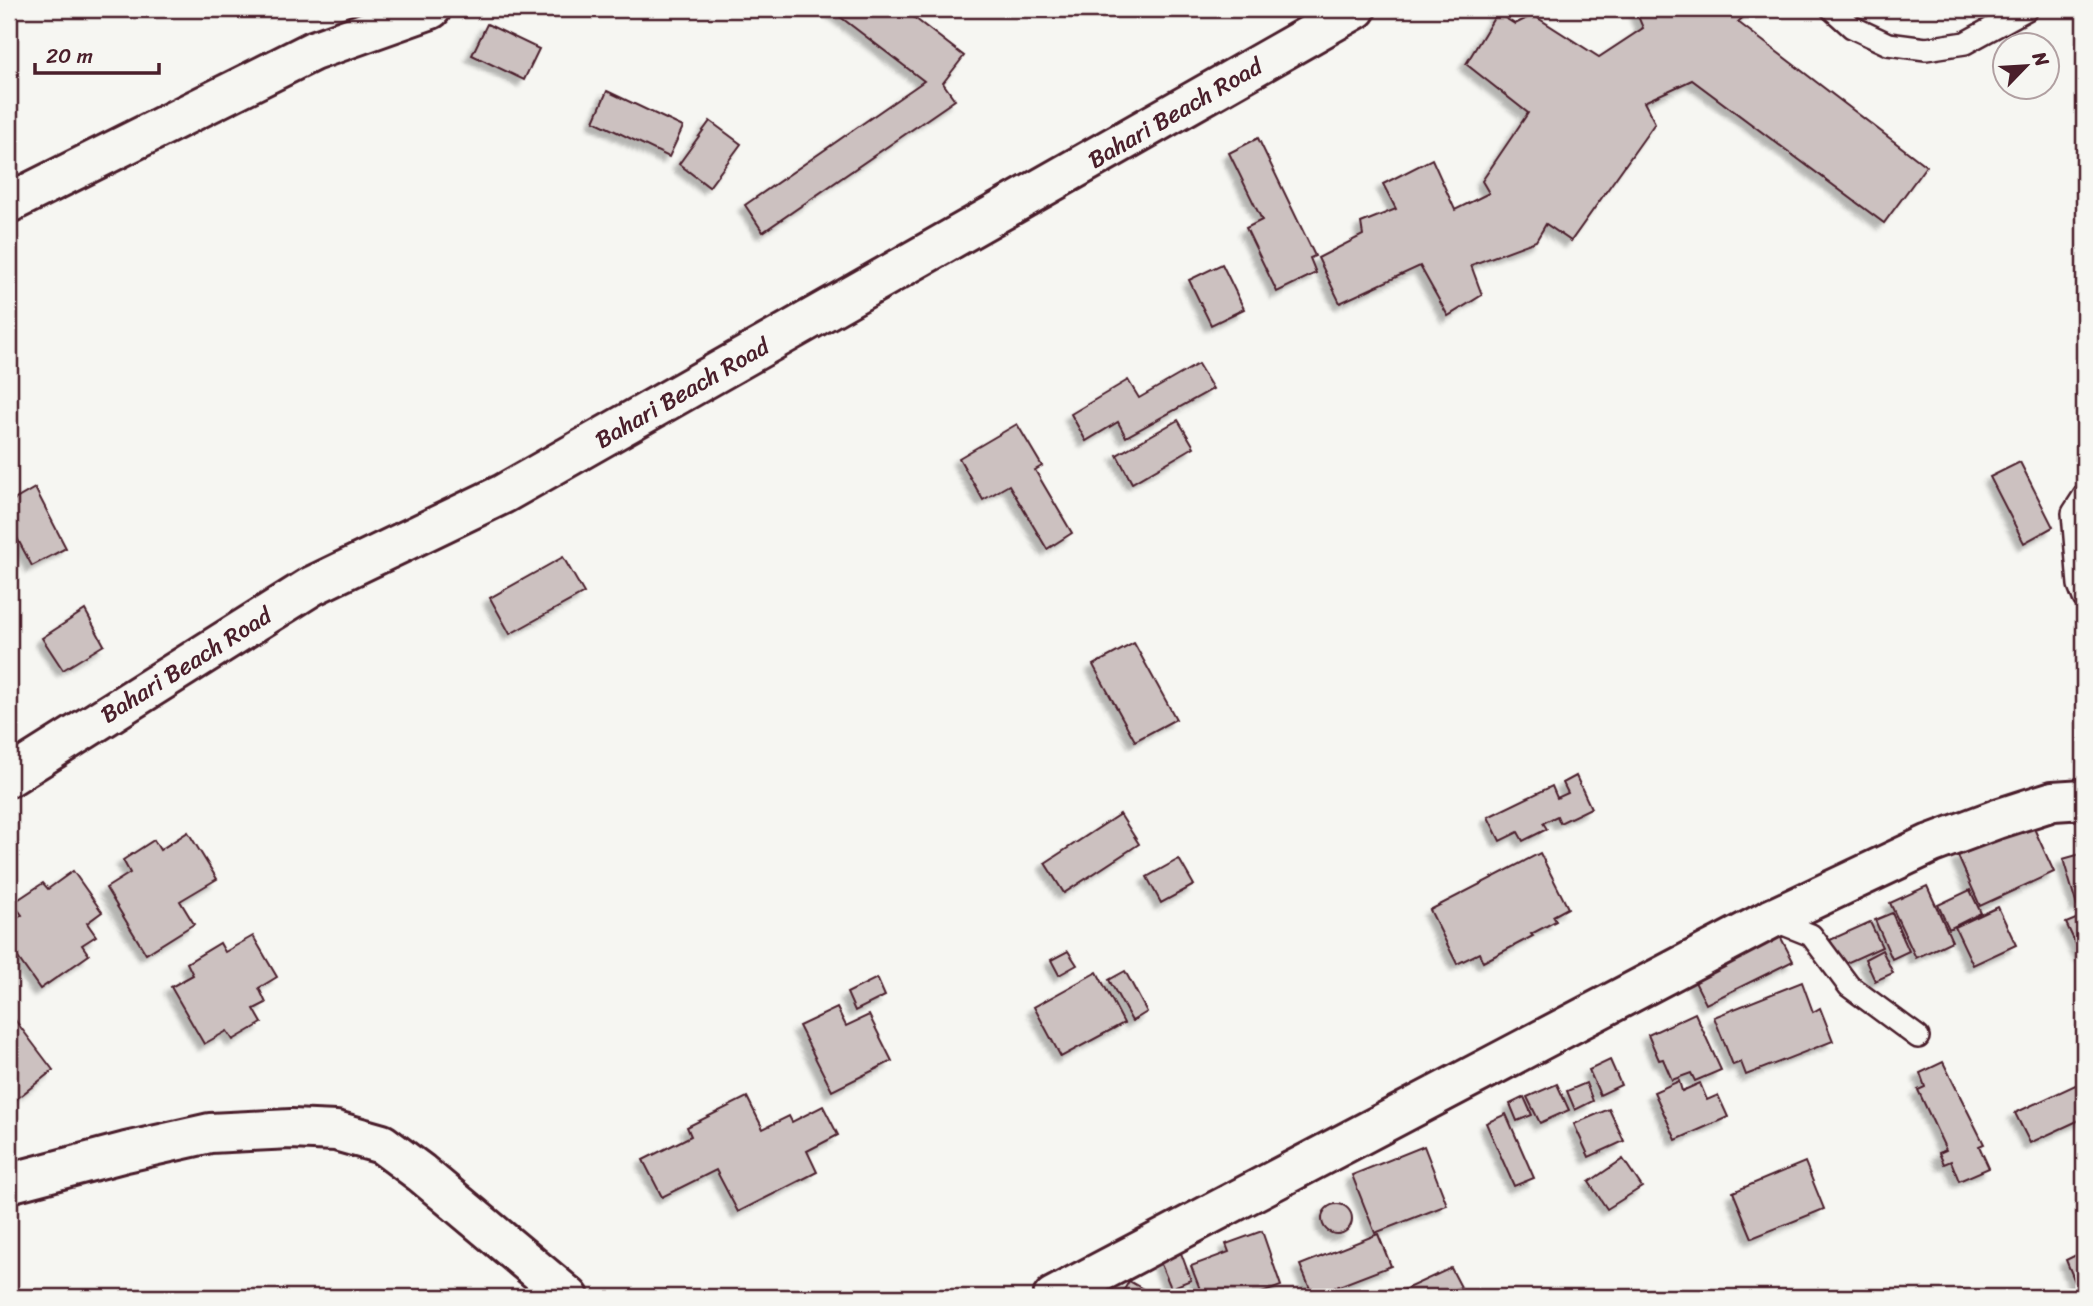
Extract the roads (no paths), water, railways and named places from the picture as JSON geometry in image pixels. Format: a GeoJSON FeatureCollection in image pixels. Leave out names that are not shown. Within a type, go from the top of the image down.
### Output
{"type":"FeatureCollection","features":[{"type":"Feature","properties":{"kind":"street"},"geometry":{"type":"LineString","coordinates":[[9,203],[313,51],[431,9]]}},
{"type":"Feature","properties":{"kind":"street","name":"Bahari Beach Road"},"geometry":{"type":"LineString","coordinates":[[9,777],[312,586],[503,494],[1356,9]]}},
{"type":"Feature","properties":{"kind":"street"},"geometry":{"type":"LineString","coordinates":[[1053,1297],[1771,919],[1930,844],[1997,818],[2053,801],[2084,799]]}},
{"type":"Feature","properties":{"kind":"street"},"geometry":{"type":"LineString","coordinates":[[9,1183],[211,1133],[291,1129],[336,1131],[382,1144],[421,1172],[569,1297]]}},
{"type":"Feature","properties":{"kind":"lane"},"geometry":{"type":"LineString","coordinates":[[1832,9],[1852,27],[1888,44],[1926,49],[1965,43],[2027,9]]}},
{"type":"Feature","properties":{"kind":"lane"},"geometry":{"type":"LineString","coordinates":[[2084,496],[2073,513],[2079,585],[2084,598]]}},
{"type":"Feature","properties":{"kind":"lane"},"geometry":{"type":"LineString","coordinates":[[1771,919],[1811,935],[1849,986],[1919,1037]]}}]}
